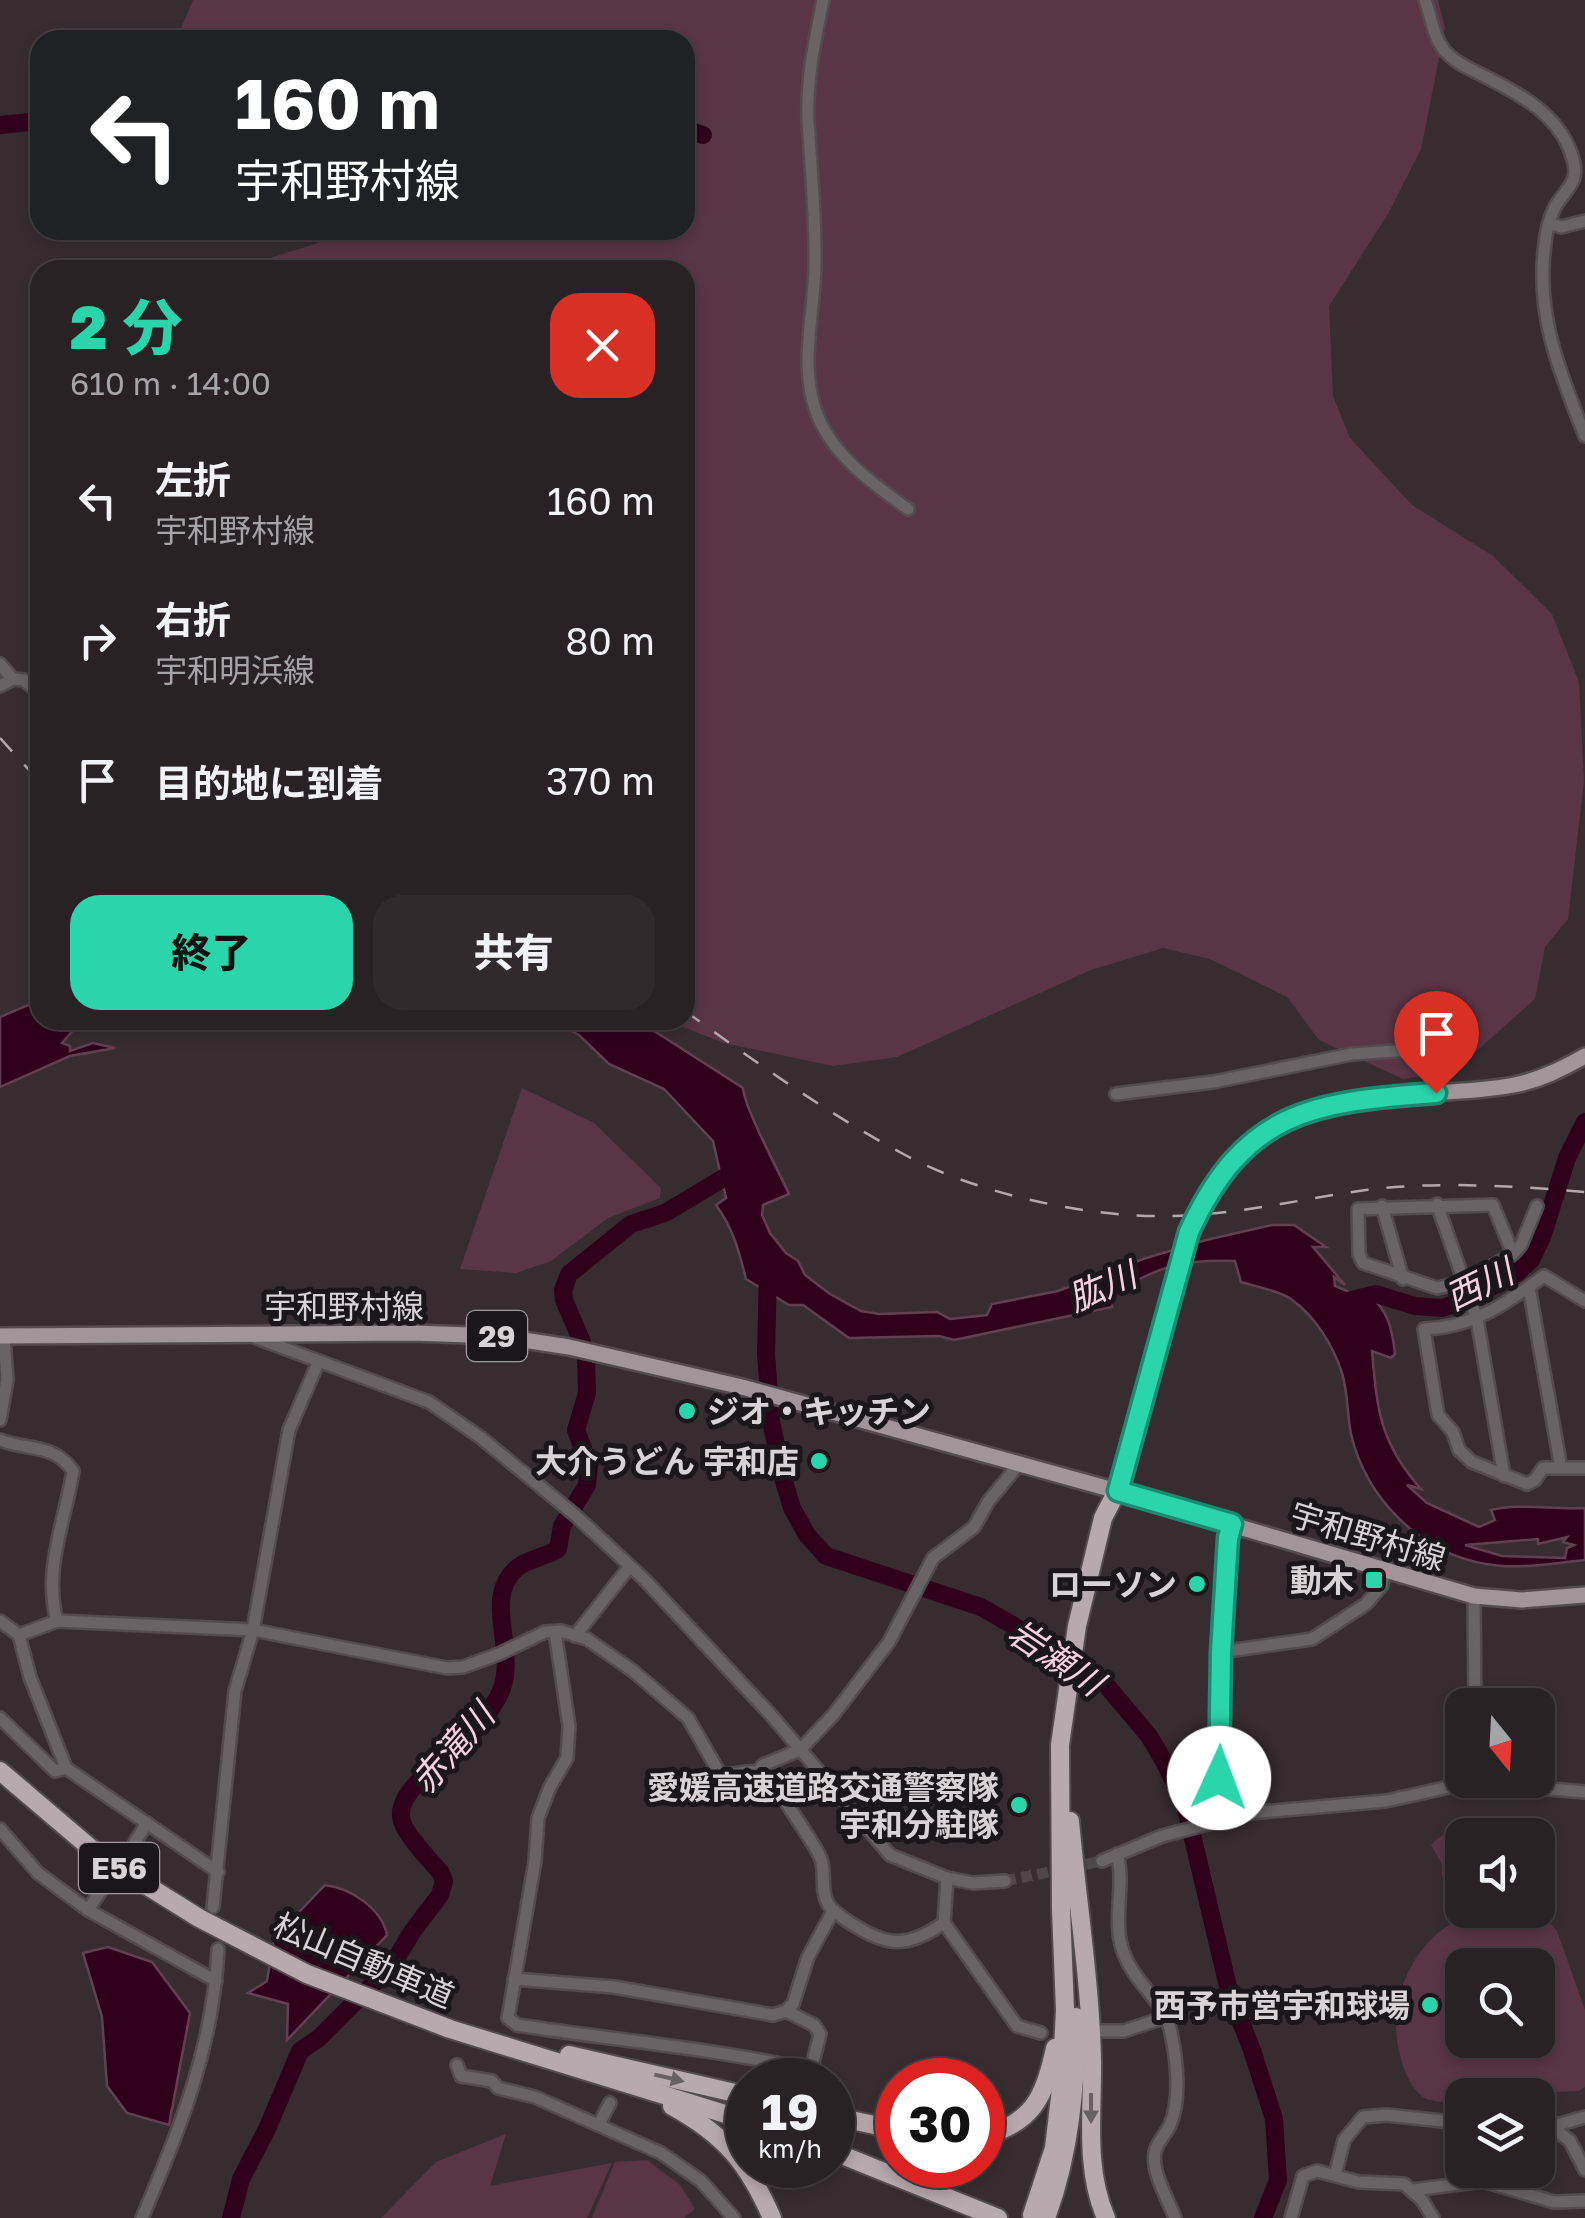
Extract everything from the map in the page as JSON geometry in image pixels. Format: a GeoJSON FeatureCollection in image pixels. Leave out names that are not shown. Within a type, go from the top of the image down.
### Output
{"type":"FeatureCollection","features":[{"type":"Feature","properties":{"kind":"highway"},"geometry":{"type":"LineString","coordinates":[[1005,2130],[1030,2112],[1047,2086],[1056,2042],[1065,1729],[1082,1628],[1114,1520],[1118,1491]]}},
{"type":"Feature","properties":{"kind":"highway"},"geometry":{"type":"LineString","coordinates":[[1065,1729],[1066,1778],[1089,2007],[1095,2182],[1106,2218]]}},
{"type":"Feature","properties":{"kind":"highway","name":"松山自動車道"},"geometry":{"type":"LineString","coordinates":[[0,1771],[101,1857],[199,1918],[307,1974],[437,2025],[725,2114]]}},
{"type":"Feature","properties":{"kind":"highway"},"geometry":{"type":"LineString","coordinates":[[1039,2217],[1064,2158],[1074,2107],[1072,1837]]}},
{"type":"Feature","properties":{"kind":"highway"},"geometry":{"type":"LineString","coordinates":[[1039,2217],[1054,2148],[1061,2090],[1065,2010],[1061,1910]]}},
{"type":"Feature","properties":{"kind":"highway"},"geometry":{"type":"LineString","coordinates":[[437,2025],[725,2091]]}},
{"type":"Feature","properties":{"kind":"highway"},"geometry":{"type":"LineString","coordinates":[[638,2088],[717,2134],[742,2160],[772,2218]]}},
{"type":"Feature","properties":{"kind":"highway"},"geometry":{"type":"LineString","coordinates":[[855,2160],[998,2218]]}},
{"type":"Feature","properties":{"kind":"main road"},"geometry":{"type":"LineString","coordinates":[[1118,1491],[1189,1232],[1207,1192],[1248,1147],[1296,1115],[1354,1099],[1515,1085],[1551,1074],[1585,1056]]}},
{"type":"Feature","properties":{"kind":"main road","name":"宇和野村線"},"geometry":{"type":"LineString","coordinates":[[2,1336],[413,1332],[497,1336],[569,1346],[742,1387],[1118,1491],[1474,1596],[1522,1600],[1585,1595]]}},
{"type":"Feature","properties":{"kind":"street"},"geometry":{"type":"LineString","coordinates":[[823,0],[811,59],[808,119],[815,240],[806,354],[810,386],[818,416],[830,439],[849,462],[908,509]]}},
{"type":"Feature","properties":{"kind":"street"},"geometry":{"type":"LineString","coordinates":[[1425,0],[1444,50],[1462,65],[1525,98],[1548,116],[1572,154],[1572,188],[1555,206],[1544,250],[1544,312],[1554,357],[1585,436]]}},
{"type":"Feature","properties":{"kind":"street"},"geometry":{"type":"LineString","coordinates":[[1549,223],[1562,227],[1585,220]]}},
{"type":"Feature","properties":{"kind":"street"},"geometry":{"type":"LineString","coordinates":[[0,664],[13,679]]}},
{"type":"Feature","properties":{"kind":"street"},"geometry":{"type":"LineString","coordinates":[[0,686],[13,679],[30,685]]}},
{"type":"Feature","properties":{"kind":"street"},"geometry":{"type":"LineString","coordinates":[[1116,1094],[1213,1082],[1352,1054],[1410,1050],[1440,1063],[1436,1093]]}},
{"type":"Feature","properties":{"kind":"street"},"geometry":{"type":"LineString","coordinates":[[1436,1204],[1475,1313],[1504,1476]]}},
{"type":"Feature","properties":{"kind":"street"},"geometry":{"type":"LineString","coordinates":[[1513,1254],[1493,1205],[1358,1209],[1358,1254],[1363,1263],[1437,1288],[1466,1287],[1513,1254],[1521,1245],[1537,1206]]}},
{"type":"Feature","properties":{"kind":"street"},"geometry":{"type":"LineString","coordinates":[[1382,1206],[1403,1278]]}},
{"type":"Feature","properties":{"kind":"street"},"geometry":{"type":"LineString","coordinates":[[1585,1301],[1544,1276],[1450,1328],[1424,1329],[1438,1415],[1453,1432],[1459,1450],[1472,1462],[1527,1484],[1535,1480],[1542,1468],[1585,1468]]}},
{"type":"Feature","properties":{"kind":"street"},"geometry":{"type":"LineString","coordinates":[[1529,1286],[1561,1468]]}},
{"type":"Feature","properties":{"kind":"street"},"geometry":{"type":"LineString","coordinates":[[246,1334],[429,1402],[480,1437],[630,1566],[772,1715],[890,1854],[947,1878],[973,1883],[1005,1881]]}},
{"type":"Feature","properties":{"kind":"street"},"geometry":{"type":"LineString","coordinates":[[0,1420],[7,1380],[2,1336]]}},
{"type":"Feature","properties":{"kind":"street"},"geometry":{"type":"LineString","coordinates":[[213,1906],[234,1691],[253,1630],[289,1430],[318,1363]]}},
{"type":"Feature","properties":{"kind":"street"},"geometry":{"type":"LineString","coordinates":[[0,1440],[44,1448],[64,1458],[73,1471],[53,1565],[51,1598],[57,1620]]}},
{"type":"Feature","properties":{"kind":"street"},"geometry":{"type":"LineString","coordinates":[[758,1772],[763,1765],[800,1750],[834,1714],[888,1642],[933,1558],[974,1528],[988,1502],[1019,1464]]}},
{"type":"Feature","properties":{"kind":"street"},"geometry":{"type":"LineString","coordinates":[[1210,1821],[1222,1744],[1221,1652],[1232,1524]]}},
{"type":"Feature","properties":{"kind":"street"},"geometry":{"type":"LineString","coordinates":[[576,1636],[630,1566]]}},
{"type":"Feature","properties":{"kind":"street"},"geometry":{"type":"LineString","coordinates":[[1221,1652],[1312,1639],[1366,1604],[1382,1585],[1384,1570]]}},
{"type":"Feature","properties":{"kind":"street"},"geometry":{"type":"LineString","coordinates":[[1474,1596],[1475,1688]]}},
{"type":"Feature","properties":{"kind":"street"},"geometry":{"type":"LineString","coordinates":[[0,1620],[19,1635],[30,1677],[66,1768],[218,1872]]}},
{"type":"Feature","properties":{"kind":"street"},"geometry":{"type":"LineString","coordinates":[[19,1635],[57,1620],[253,1630],[447,1668],[463,1667],[499,1654],[530,1637],[555,1632],[576,1636],[599,1646],[688,1718],[720,1774],[758,1772],[776,1786],[820,1856],[823,1889],[833,1911],[880,1941],[912,1938],[944,1923]]}},
{"type":"Feature","properties":{"kind":"street"},"geometry":{"type":"LineString","coordinates":[[555,1632],[569,1726],[567,1758],[538,1818],[535,1861],[508,2018],[517,2025],[624,2042],[729,2052],[805,2069],[812,2066],[820,2034],[814,2025],[786,2011]]}},
{"type":"Feature","properties":{"kind":"street"},"geometry":{"type":"LineString","coordinates":[[0,1718],[55,1771],[66,1768]]}},
{"type":"Feature","properties":{"kind":"street"},"geometry":{"type":"LineString","coordinates":[[1102,1861],[1162,1836],[1250,1812],[1386,1800],[1445,1787]]}},
{"type":"Feature","properties":{"kind":"street"},"geometry":{"type":"LineString","coordinates":[[1555,1789],[1585,1792]]}},
{"type":"Feature","properties":{"kind":"street"},"geometry":{"type":"LineString","coordinates":[[136,1842],[147,1824]]}},
{"type":"Feature","properties":{"kind":"street"},"geometry":{"type":"LineString","coordinates":[[0,1829],[38,1873],[88,1910],[216,1981]]}},
{"type":"Feature","properties":{"kind":"street"},"geometry":{"type":"LineString","coordinates":[[1118,1854],[1123,1953],[1166,2017],[1171,2032],[1175,2109],[1169,2128],[1155,2149],[1155,2165],[1175,2218]]}},
{"type":"Feature","properties":{"kind":"street"},"geometry":{"type":"LineString","coordinates":[[947,1878],[944,1923],[1017,2026],[1041,2033]]}},
{"type":"Feature","properties":{"kind":"street"},"geometry":{"type":"LineString","coordinates":[[88,1910],[104,1886]]}},
{"type":"Feature","properties":{"kind":"street"},"geometry":{"type":"LineString","coordinates":[[514,1979],[614,1987],[773,2016],[792,2004],[808,1958],[833,1911]]}},
{"type":"Feature","properties":{"kind":"street"},"geometry":{"type":"LineString","coordinates":[[142,2218],[185,2117],[206,2046],[218,1949]]}},
{"type":"Feature","properties":{"kind":"street"},"geometry":{"type":"LineString","coordinates":[[1102,2032],[1124,2031],[1166,2017]]}},
{"type":"Feature","properties":{"kind":"street"},"geometry":{"type":"LineString","coordinates":[[620,2059],[624,2042]]}},
{"type":"Feature","properties":{"kind":"street"},"geometry":{"type":"LineString","coordinates":[[457,2065],[461,2076],[535,2097],[599,2124],[682,2167],[701,2181],[734,2218]]}},
{"type":"Feature","properties":{"kind":"street"},"geometry":{"type":"LineString","coordinates":[[599,2124],[610,2102]]}},
{"type":"Feature","properties":{"kind":"street"},"geometry":{"type":"LineString","coordinates":[[1335,2175],[1344,2140],[1363,2117],[1386,2115],[1445,2121]]}},
{"type":"Feature","properties":{"kind":"street"},"geometry":{"type":"LineString","coordinates":[[1558,2132],[1560,2124],[1585,2117]]}},
{"type":"Feature","properties":{"kind":"street"},"geometry":{"type":"LineString","coordinates":[[1555,2132],[1570,2141],[1585,2170]]}},
{"type":"Feature","properties":{"kind":"street"},"geometry":{"type":"LineString","coordinates":[[1291,2218],[1303,2176],[1316,2171],[1359,2182],[1404,2184],[1433,2218]]}},
{"type":"Feature","properties":{"kind":"street"},"geometry":{"type":"LineString","coordinates":[[1413,2190],[1483,2181],[1554,2202],[1585,2200]]}},
{"type":"Feature","properties":{"kind":"shaded area"},"geometry":{"type":"Polygon","coordinates":[[[193,0],[1438,0],[1445,28],[1421,149],[1388,214],[1329,306],[1333,396],[1350,438],[1412,505],[1493,556],[1552,614],[1579,682],[1584,781],[1568,919],[1545,947],[1535,999],[1454,1071],[1403,1079],[1319,1040],[1287,997],[1210,959],[1163,948],[1091,970],[897,1057],[833,1066],[724,1043],[691,1030],[695,1030],[695,260],[264,260],[327,240],[695,240],[695,30],[180,30],[193,0]]]}},
{"type":"Feature","properties":{"kind":"shaded area"},"geometry":{"type":"Polygon","coordinates":[[[522,1088],[594,1123],[661,1188],[660,1198],[608,1218],[551,1261],[516,1273],[460,1269],[522,1088]]]}},
{"type":"Feature","properties":{"kind":"shaded area"},"geometry":{"type":"Polygon","coordinates":[[[1445,1835],[1442,1877],[1442,1864],[1431,1845],[1445,1835]]]}},
{"type":"Feature","properties":{"kind":"shaded area"},"geometry":{"type":"Polygon","coordinates":[[[1445,1928],[1554,1928],[1585,2010],[1585,2087],[1555,2092],[1555,2078],[1445,2078],[1445,2101],[1425,2098],[1417,2091],[1401,2059],[1397,2013],[1410,1970],[1445,1928]]]}},
{"type":"Feature","properties":{"kind":"shaded area"},"geometry":{"type":"Polygon","coordinates":[[[506,2134],[490,2186],[612,2163],[587,2218],[381,2218],[436,2162],[506,2134]]]}},
{"type":"Feature","properties":{"kind":"shaded area"},"geometry":{"type":"Polygon","coordinates":[[[647,2160],[680,2185],[695,2209],[684,2218],[592,2218],[615,2162],[647,2160]]]}},
{"type":"Feature","properties":{"kind":"water"},"geometry":{"type":"Polygon","coordinates":[[[30,1004],[30,1030],[73,1030],[62,1043],[70,1046],[70,1051],[93,1043],[115,1048],[70,1056],[0,1087],[0,1017],[30,1004]]]}},
{"type":"Feature","properties":{"kind":"water","name":"肱川"},"geometry":{"type":"Polygon","coordinates":[[[570,1030],[653,1030],[743,1088],[755,1124],[789,1194],[763,1205],[762,1215],[770,1233],[798,1261],[805,1275],[861,1311],[937,1312],[950,1319],[987,1315],[992,1304],[1058,1291],[1206,1240],[1272,1225],[1294,1225],[1326,1247],[1313,1247],[1345,1285],[1334,1277],[1335,1286],[1356,1295],[1368,1293],[1388,1320],[1395,1354],[1391,1358],[1372,1351],[1376,1391],[1389,1441],[1421,1489],[1407,1485],[1427,1503],[1479,1527],[1495,1520],[1491,1510],[1585,1508],[1585,1560],[1523,1566],[1486,1564],[1439,1548],[1399,1519],[1369,1480],[1358,1458],[1342,1373],[1322,1332],[1291,1299],[1241,1282],[1235,1261],[1170,1267],[1111,1294],[1112,1307],[954,1340],[939,1336],[849,1338],[803,1305],[789,1305],[746,1279],[731,1231],[716,1205],[726,1198],[713,1141],[664,1089],[609,1064],[570,1030]],[[1567,1537],[1538,1544],[1538,1539],[1465,1545],[1502,1556],[1565,1558],[1567,1548],[1574,1545],[1563,1542],[1567,1537]]]}},
{"type":"Feature","properties":{"kind":"water"},"geometry":{"type":"Polygon","coordinates":[[[325,1885],[364,1901],[379,1917],[387,1935],[287,2040],[288,2004],[248,1993],[267,1981],[274,1938],[325,1885]]]}},
{"type":"Feature","properties":{"kind":"water"},"geometry":{"type":"Polygon","coordinates":[[[108,1947],[152,1962],[190,2013],[169,2125],[127,2113],[107,2086],[102,2017],[83,1953],[108,1947]]]}},
{"type":"Feature","properties":{"kind":"waterway"},"geometry":{"type":"LineString","coordinates":[[0,125],[30,122]]}},
{"type":"Feature","properties":{"kind":"waterway"},"geometry":{"type":"LineString","coordinates":[[695,132],[703,135]]}},
{"type":"Feature","properties":{"kind":"waterway","name":"西川"},"geometry":{"type":"LineString","coordinates":[[1348,1301],[1376,1294],[1415,1306],[1442,1308],[1467,1300],[1518,1272],[1531,1260],[1542,1237],[1567,1158],[1585,1122]]}},
{"type":"Feature","properties":{"kind":"waterway","name":"赤滝川"},"geometry":{"type":"LineString","coordinates":[[582,1342],[564,1300],[569,1274],[631,1224],[665,1213],[737,1170]]}},
{"type":"Feature","properties":{"kind":"waterway","name":"岩瀬川"},"geometry":{"type":"LineString","coordinates":[[768,1269],[766,1354],[771,1421],[792,1508],[807,1535],[826,1556],[981,1607],[1058,1651],[1101,1679],[1149,1736],[1165,1763],[1185,1805],[1230,1995],[1274,2119],[1278,2180],[1263,2218]]}},
{"type":"Feature","properties":{"kind":"waterway","name":"赤滝川"},"geometry":{"type":"LineString","coordinates":[[231,2218],[241,2179],[300,2051],[319,2038],[392,1965],[440,1895],[444,1881],[441,1873],[406,1830],[402,1806],[415,1785],[468,1737],[497,1699],[506,1665],[501,1612],[506,1581],[521,1565],[558,1549],[562,1526],[587,1485],[589,1465],[576,1430],[587,1393],[586,1360]]}},
{"type":"Feature","properties":{"kind":"tunnel"},"geometry":{"type":"LineString","coordinates":[[104,1886],[135,1842]]}},
{"type":"Feature","properties":{"kind":"tunnel"},"geometry":{"type":"LineString","coordinates":[[1005,1881],[1102,1861]]}},
{"type":"Feature","properties":{"kind":"railway"},"geometry":{"type":"LineString","coordinates":[[0,738],[30,771]]}},
{"type":"Feature","properties":{"kind":"railway"},"geometry":{"type":"LineString","coordinates":[[695,1018],[821,1105],[907,1156],[967,1182],[1070,1208],[1170,1216],[1219,1213],[1366,1190],[1447,1185],[1585,1192]]}},
{"type":"Feature","properties":{"kind":"place","name":"ジオ・キッチン"},"geometry":{"type":"Point","coordinates":[687,1411]}},
{"type":"Feature","properties":{"kind":"place","name":"大介うどん 宇和店"},"geometry":{"type":"Point","coordinates":[819,1461]}},
{"type":"Feature","properties":{"kind":"place","name":"動木"},"geometry":{"type":"Point","coordinates":[1374,1580]}},
{"type":"Feature","properties":{"kind":"place","name":"ローソン"},"geometry":{"type":"Point","coordinates":[1197,1584]}},
{"type":"Feature","properties":{"kind":"place","name":"愛媛高速道路交通警察隊 宇和分駐隊"},"geometry":{"type":"Point","coordinates":[1019,1805]}},
{"type":"Feature","properties":{"kind":"place","name":"西予市営宇和球場"},"geometry":{"type":"Point","coordinates":[1430,2005]}},
{"type":"Feature","properties":{"kind":"route"},"geometry":{"type":"LineString","coordinates":[[1219,1778],[1221,1652],[1232,1524],[1118,1491],[1189,1232],[1207,1192],[1234,1159],[1262,1135],[1296,1115],[1354,1099],[1436,1093]]}}]}
